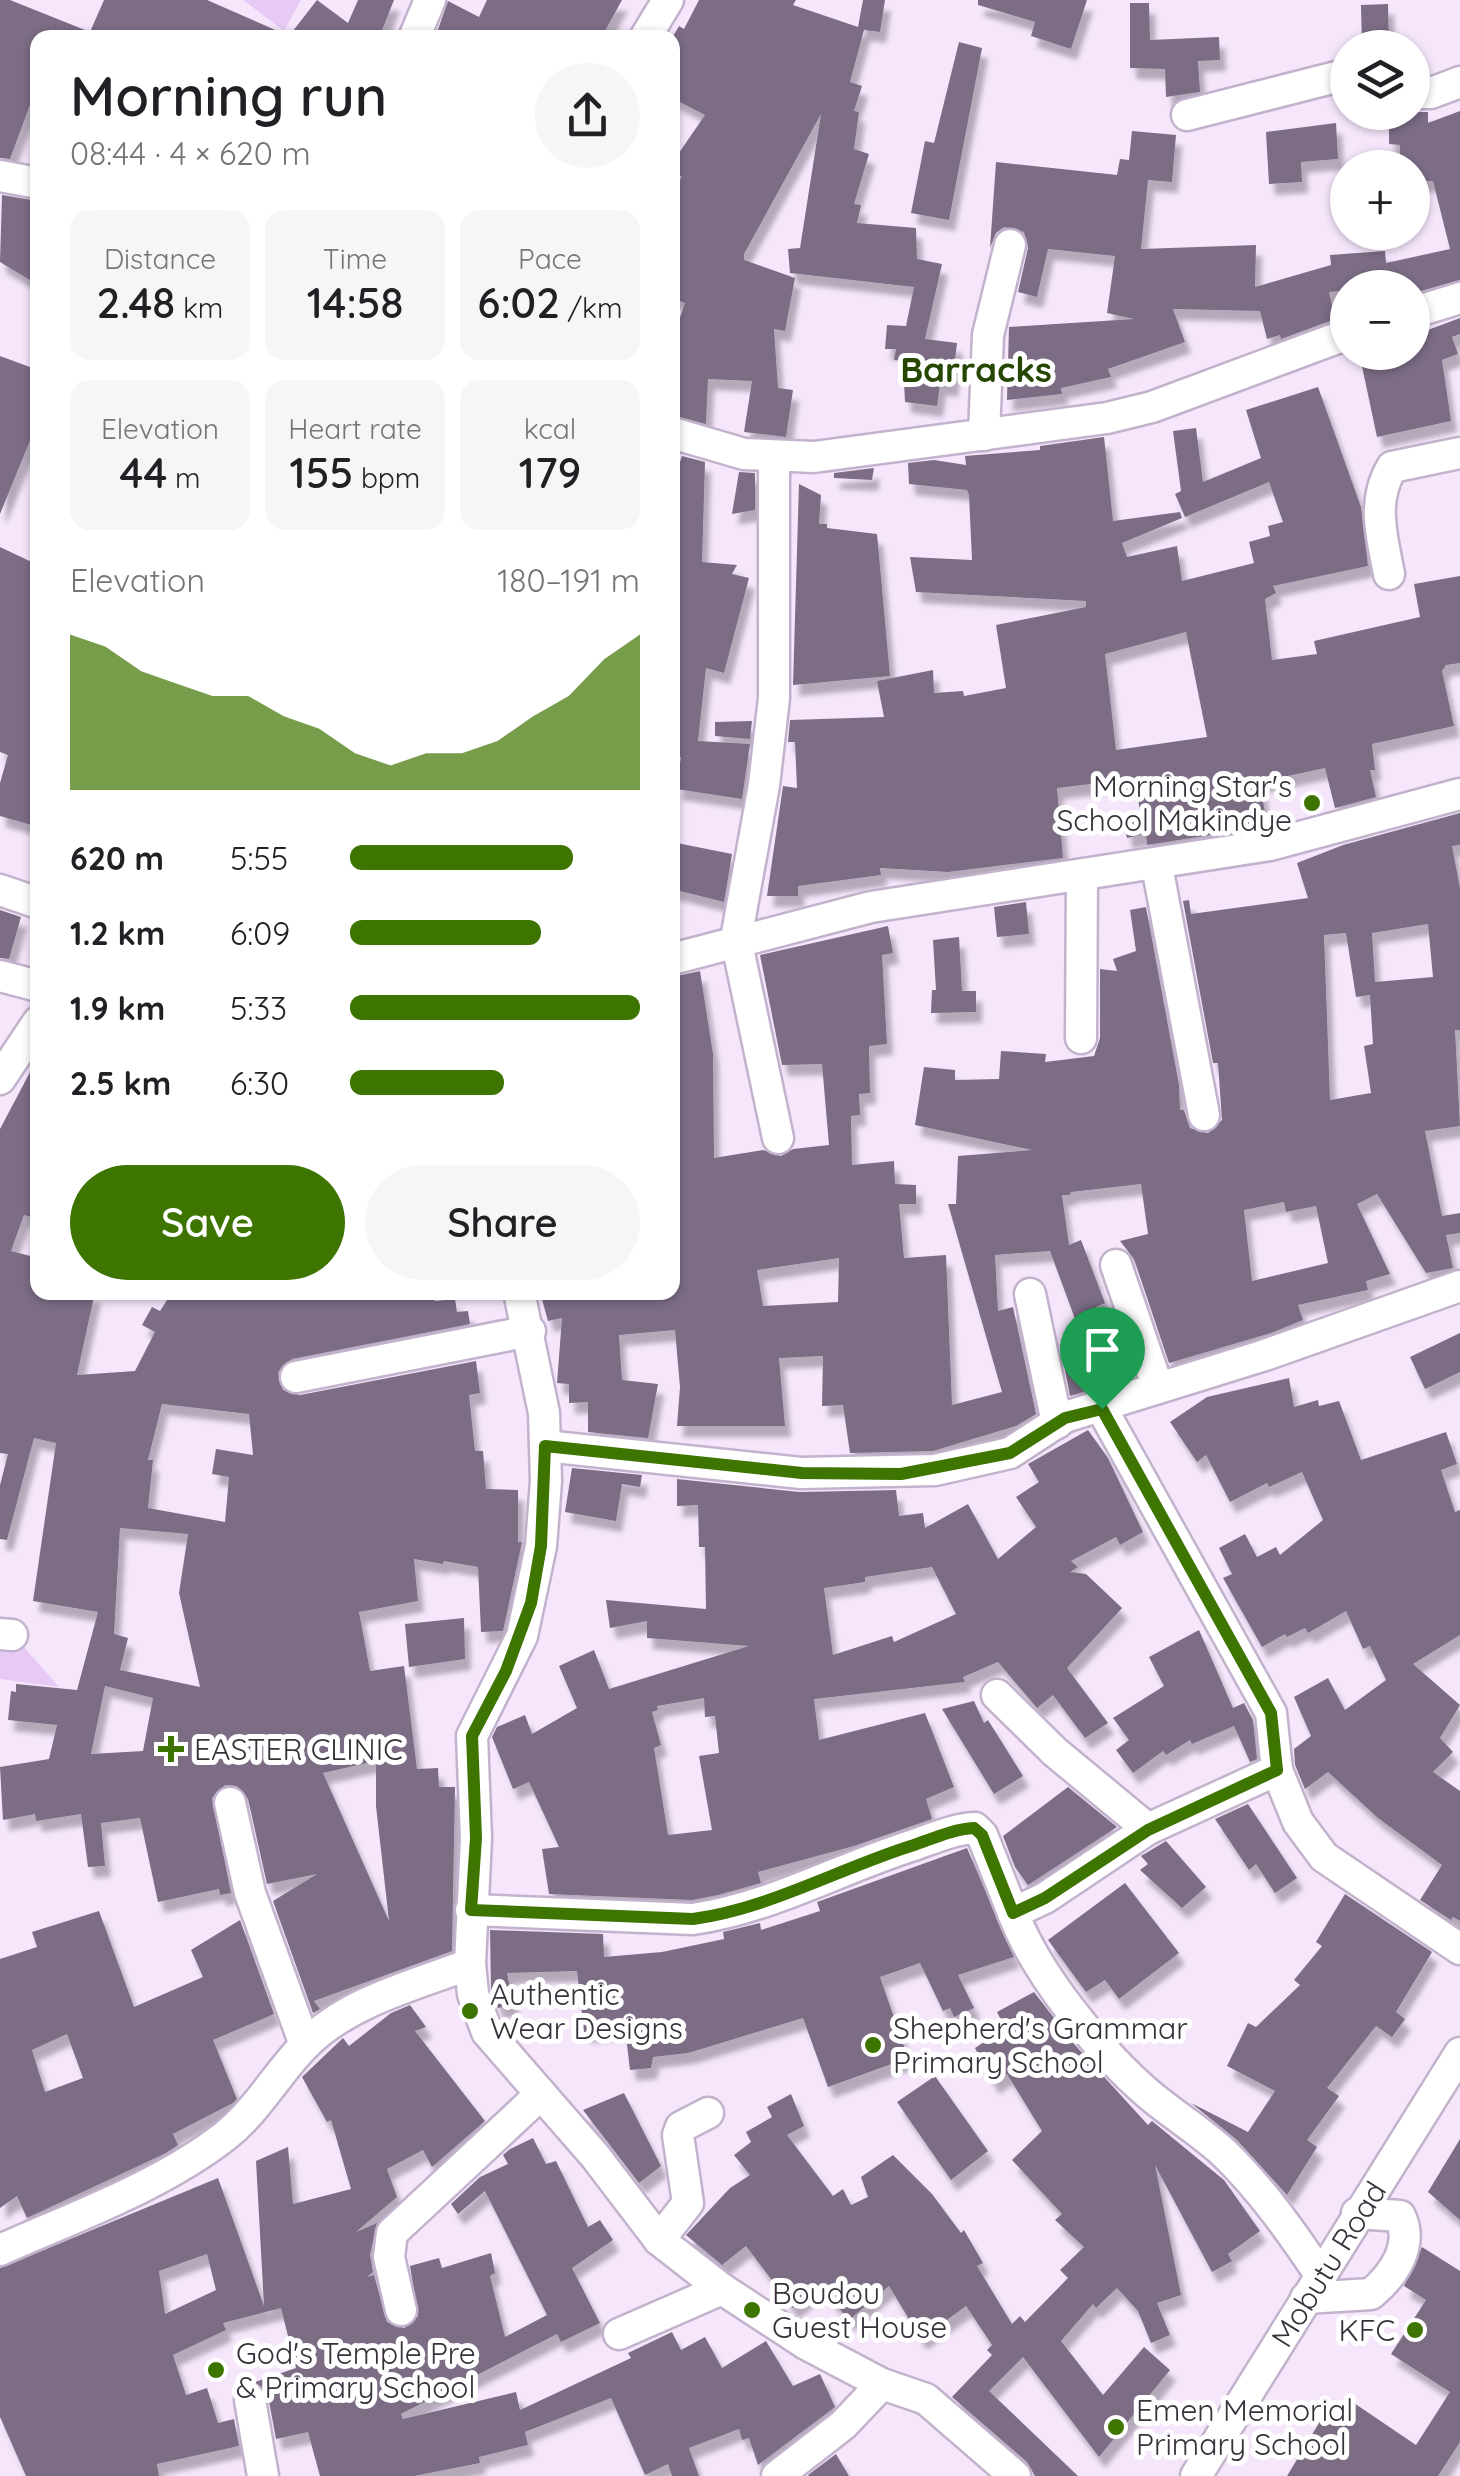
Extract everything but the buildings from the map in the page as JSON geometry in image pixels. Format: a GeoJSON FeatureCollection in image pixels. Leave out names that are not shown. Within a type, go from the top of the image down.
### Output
{"type":"FeatureCollection","features":[{"type":"Feature","properties":{"kind":"street"},"geometry":{"type":"LineString","coordinates":[[417,30],[430,0]]}},
{"type":"Feature","properties":{"kind":"street"},"geometry":{"type":"LineString","coordinates":[[650,30],[668,0]]}},
{"type":"Feature","properties":{"kind":"street"},"geometry":{"type":"LineString","coordinates":[[1188,114],[1330,78]]}},
{"type":"Feature","properties":{"kind":"street"},"geometry":{"type":"LineString","coordinates":[[1430,93],[1460,82]]}},
{"type":"Feature","properties":{"kind":"street"},"geometry":{"type":"LineString","coordinates":[[0,176],[30,182]]}},
{"type":"Feature","properties":{"kind":"street"},"geometry":{"type":"LineString","coordinates":[[984,435],[988,335],[1010,245]]}},
{"type":"Feature","properties":{"kind":"street"},"geometry":{"type":"LineString","coordinates":[[1430,307],[1460,298]]}},
{"type":"Feature","properties":{"kind":"street"},"geometry":{"type":"LineString","coordinates":[[680,434],[774,458],[1107,418],[1152,407],[1330,341]]}},
{"type":"Feature","properties":{"kind":"street"},"geometry":{"type":"LineString","coordinates":[[1389,574],[1379,521],[1381,485],[1392,467],[1460,453]]}},
{"type":"Feature","properties":{"kind":"street"},"geometry":{"type":"LineString","coordinates":[[774,458],[774,698],[764,785],[736,939],[778,1138]]}},
{"type":"Feature","properties":{"kind":"street"},"geometry":{"type":"LineString","coordinates":[[680,956],[871,907],[1156,866],[1270,845],[1460,794]]}},
{"type":"Feature","properties":{"kind":"street"},"geometry":{"type":"LineString","coordinates":[[1156,866],[1204,1115]]}},
{"type":"Feature","properties":{"kind":"street"},"geometry":{"type":"LineString","coordinates":[[1081,1038],[1082,876]]}},
{"type":"Feature","properties":{"kind":"street"},"geometry":{"type":"LineString","coordinates":[[0,890],[30,899]]}},
{"type":"Feature","properties":{"kind":"street"},"geometry":{"type":"LineString","coordinates":[[0,976],[30,984]]}},
{"type":"Feature","properties":{"kind":"street"},"geometry":{"type":"LineString","coordinates":[[0,1079],[30,1034]]}},
{"type":"Feature","properties":{"kind":"street"},"geometry":{"type":"LineString","coordinates":[[1116,1265],[1158,1388]]}},
{"type":"Feature","properties":{"kind":"street"},"geometry":{"type":"LineString","coordinates":[[545,1446],[802,1473],[901,1474],[1010,1453],[1057,1423],[1460,1286]]}},
{"type":"Feature","properties":{"kind":"street"},"geometry":{"type":"LineString","coordinates":[[1030,1294],[1057,1423]]}},
{"type":"Feature","properties":{"kind":"street"},"geometry":{"type":"LineString","coordinates":[[521,1300],[530,1331],[545,1446],[541,1546],[531,1603],[514,1654],[472,1736],[476,1838],[470,1964],[472,1994],[487,2032],[659,2240],[722,2289],[806,2344],[882,2384],[926,2399],[1015,2476]]}},
{"type":"Feature","properties":{"kind":"street"},"geometry":{"type":"LineString","coordinates":[[296,1378],[530,1331]]}},
{"type":"Feature","properties":{"kind":"street"},"geometry":{"type":"LineString","coordinates":[[1102,1409],[1271,1713],[1277,1770],[1298,1822],[1324,1857],[1460,1949]]}},
{"type":"Feature","properties":{"kind":"street"},"geometry":{"type":"LineString","coordinates":[[997,1695],[1055,1752],[1148,1830]]}},
{"type":"Feature","properties":{"kind":"street"},"geometry":{"type":"LineString","coordinates":[[1013,1913],[1045,1898],[1148,1830],[1277,1770]]}},
{"type":"Feature","properties":{"kind":"street"},"geometry":{"type":"LineString","coordinates":[[230,1803],[250,1893],[305,2045]]}},
{"type":"Feature","properties":{"kind":"street"},"geometry":{"type":"LineString","coordinates":[[471,1910],[674,1919],[727,1914],[760,1906],[876,1857],[974,1828],[982,1835],[1031,1955],[1100,2042],[1147,2093],[1226,2155],[1271,2202],[1312,2286],[1372,2294],[1401,2256],[1406,2229],[1400,2216],[1357,2214]]}},
{"type":"Feature","properties":{"kind":"street"},"geometry":{"type":"LineString","coordinates":[[0,2250],[173,2168],[226,2136],[260,2103],[305,2045],[354,2009],[470,1964]]}},
{"type":"Feature","properties":{"kind":"street","name":"Mobutu Road"},"geometry":{"type":"LineString","coordinates":[[1196,2476],[1357,2214],[1458,2060]]}},
{"type":"Feature","properties":{"kind":"street"},"geometry":{"type":"LineString","coordinates":[[401,2310],[389,2256],[392,2233],[542,2094]]}},
{"type":"Feature","properties":{"kind":"street"},"geometry":{"type":"LineString","coordinates":[[659,2240],[688,2203],[678,2136],[681,2127],[708,2114]]}},
{"type":"Feature","properties":{"kind":"street"},"geometry":{"type":"LineString","coordinates":[[619,2334],[722,2289]]}},
{"type":"Feature","properties":{"kind":"street"},"geometry":{"type":"LineString","coordinates":[[777,2476],[843,2425],[882,2384]]}},
{"type":"Feature","properties":{"kind":"street"},"geometry":{"type":"LineString","coordinates":[[250,2400],[263,2476]]}},
{"type":"Feature","properties":{"kind":"shaded area"},"geometry":{"type":"Polygon","coordinates":[[[243,0],[301,0],[283,30],[243,0]]]}},
{"type":"Feature","properties":{"kind":"shaded area"},"geometry":{"type":"Polygon","coordinates":[[[0,1646],[23,1646],[59,1687],[0,1679],[0,1646]]]}},
{"type":"Feature","properties":{"kind":"place","name":"Morning Star's School Makindye"},"geometry":{"type":"Point","coordinates":[1312,803]}},
{"type":"Feature","properties":{"kind":"place","name":"EASTER CLINIC"},"geometry":{"type":"Point","coordinates":[171,1749]}},
{"type":"Feature","properties":{"kind":"place","name":"Authentic Wear Designs"},"geometry":{"type":"Point","coordinates":[470,2011]}},
{"type":"Feature","properties":{"kind":"place","name":"Shepherd's Grammar Primary School"},"geometry":{"type":"Point","coordinates":[873,2045]}},
{"type":"Feature","properties":{"kind":"place","name":"Boudou Guest House"},"geometry":{"type":"Point","coordinates":[752,2310]}},
{"type":"Feature","properties":{"kind":"place","name":"KFC"},"geometry":{"type":"Point","coordinates":[1415,2330]}},
{"type":"Feature","properties":{"kind":"place","name":"God's Temple Pre & Primary School"},"geometry":{"type":"Point","coordinates":[216,2370]}},
{"type":"Feature","properties":{"kind":"place","name":"Emen Memorial Primary School"},"geometry":{"type":"Point","coordinates":[1116,2427]}},
{"type":"Feature","properties":{"kind":"district","name":"Barracks"},"geometry":{"type":"Point","coordinates":[976,369]}},
{"type":"Feature","properties":{"kind":"route"},"geometry":{"type":"LineString","coordinates":[[1102,1409],[1271,1713],[1277,1770],[1148,1830],[1045,1898],[1013,1913],[982,1835],[974,1828],[876,1857],[760,1906],[727,1914],[693,1919],[471,1910],[476,1874],[472,1736],[522,1636],[531,1603],[541,1546],[545,1446],[802,1473],[901,1474],[982,1462],[1010,1453],[1065,1418],[1102,1409]]}}]}
